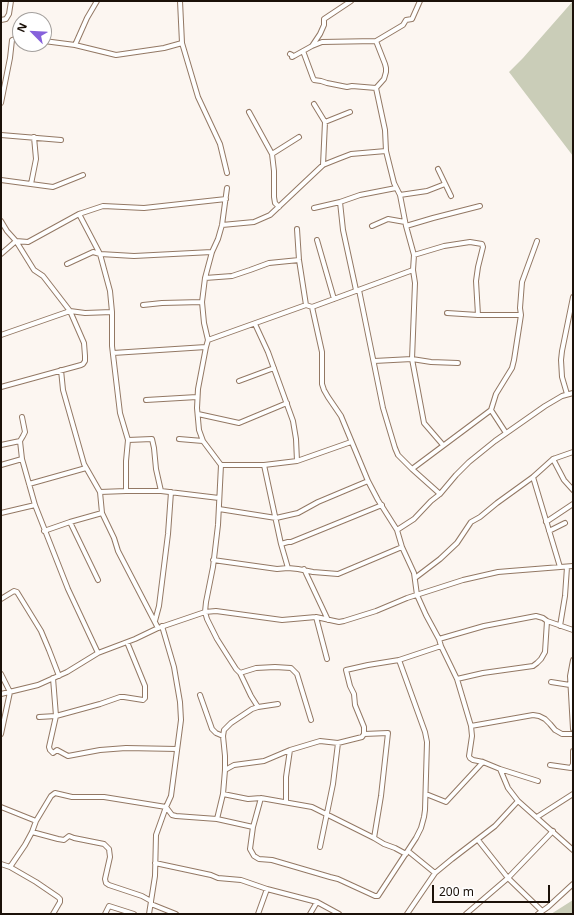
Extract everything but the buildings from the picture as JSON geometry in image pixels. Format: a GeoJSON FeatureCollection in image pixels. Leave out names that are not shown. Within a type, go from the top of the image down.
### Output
{"type":"FeatureCollection","features":[{"type":"Feature","properties":{"kind":"street"},"geometry":{"type":"LineString","coordinates":[[1,20],[6,19],[9,14],[11,1]]}},
{"type":"Feature","properties":{"kind":"street"},"geometry":{"type":"LineString","coordinates":[[75,45],[87,18],[97,1]]}},
{"type":"Feature","properties":{"kind":"street"},"geometry":{"type":"LineString","coordinates":[[180,1],[182,43],[198,97],[220,144],[227,173]]}},
{"type":"Feature","properties":{"kind":"street"},"geometry":{"type":"LineString","coordinates":[[312,46],[324,25],[324,19],[351,1]]}},
{"type":"Feature","properties":{"kind":"street"},"geometry":{"type":"LineString","coordinates":[[290,54],[292,57],[322,42],[376,41],[403,25],[406,20],[412,19],[420,1]]}},
{"type":"Feature","properties":{"kind":"street"},"geometry":{"type":"LineString","coordinates":[[1,103],[12,40]]}},
{"type":"Feature","properties":{"kind":"street"},"geometry":{"type":"LineString","coordinates":[[376,41],[386,68],[384,79],[376,88]]}},
{"type":"Feature","properties":{"kind":"street"},"geometry":{"type":"LineString","coordinates":[[52,42],[75,45],[116,55],[164,48],[182,43]]}},
{"type":"Feature","properties":{"kind":"street"},"geometry":{"type":"LineString","coordinates":[[303,51],[314,80],[347,87],[376,88]]}},
{"type":"Feature","properties":{"kind":"street"},"geometry":{"type":"LineString","coordinates":[[376,88],[385,130],[386,150],[394,183],[400,195],[414,255],[413,270],[415,283],[412,359],[424,423],[443,445]]}},
{"type":"Feature","properties":{"kind":"street"},"geometry":{"type":"LineString","coordinates":[[314,104],[325,122],[323,165]]}},
{"type":"Feature","properties":{"kind":"street"},"geometry":{"type":"LineString","coordinates":[[249,112],[272,154],[274,171],[274,197],[275,203],[279,207]]}},
{"type":"Feature","properties":{"kind":"street"},"geometry":{"type":"LineString","coordinates":[[325,122],[350,112]]}},
{"type":"Feature","properties":{"kind":"street"},"geometry":{"type":"LineString","coordinates":[[1,135],[61,140]]}},
{"type":"Feature","properties":{"kind":"street"},"geometry":{"type":"LineString","coordinates":[[31,184],[36,159],[34,137]]}},
{"type":"Feature","properties":{"kind":"street"},"geometry":{"type":"LineString","coordinates":[[272,154],[299,137]]}},
{"type":"Feature","properties":{"kind":"street"},"geometry":{"type":"LineString","coordinates":[[222,225],[254,222],[270,215],[323,165],[351,154],[386,150]]}},
{"type":"Feature","properties":{"kind":"street"},"geometry":{"type":"LineString","coordinates":[[438,169],[451,196]]}},
{"type":"Feature","properties":{"kind":"street"},"geometry":{"type":"LineString","coordinates":[[1,180],[53,187],[83,175]]}},
{"type":"Feature","properties":{"kind":"street"},"geometry":{"type":"LineString","coordinates":[[400,195],[428,191],[445,184]]}},
{"type":"Feature","properties":{"kind":"street"},"geometry":{"type":"LineString","coordinates":[[227,188],[222,225],[212,252],[205,278],[202,302],[204,323],[208,340],[199,380],[197,397],[199,430],[203,440],[221,465],[218,525],[213,567],[205,612],[207,619],[221,645],[240,673],[251,696],[258,706]]}},
{"type":"Feature","properties":{"kind":"street"},"geometry":{"type":"LineString","coordinates":[[314,208],[340,202],[360,195],[396,188]]}},
{"type":"Feature","properties":{"kind":"street"},"geometry":{"type":"LineString","coordinates":[[1,254],[16,241],[28,242],[79,214],[103,206],[144,208],[226,200]]}},
{"type":"Feature","properties":{"kind":"street"},"geometry":{"type":"LineString","coordinates":[[340,202],[343,230],[392,443],[398,455],[440,494]]}},
{"type":"Feature","properties":{"kind":"street"},"geometry":{"type":"LineString","coordinates":[[372,226],[388,219],[406,224],[480,206]]}},
{"type":"Feature","properties":{"kind":"street"},"geometry":{"type":"LineString","coordinates":[[79,214],[100,254],[110,291],[112,312],[112,346],[120,413],[128,440],[126,491]]}},
{"type":"Feature","properties":{"kind":"street"},"geometry":{"type":"LineString","coordinates":[[1,221],[16,241],[34,270],[43,276],[70,311],[84,343],[85,361],[83,364],[1,387]]}},
{"type":"Feature","properties":{"kind":"street"},"geometry":{"type":"LineString","coordinates":[[297,230],[299,260],[306,305]]}},
{"type":"Feature","properties":{"kind":"street"},"geometry":{"type":"LineString","coordinates":[[317,240],[334,299]]}},
{"type":"Feature","properties":{"kind":"street"},"geometry":{"type":"LineString","coordinates":[[412,469],[491,410],[496,394],[512,368],[521,315],[522,282],[537,241]]}},
{"type":"Feature","properties":{"kind":"street"},"geometry":{"type":"LineString","coordinates":[[414,255],[444,246],[470,242],[482,244],[483,247],[476,281],[478,315]]}},
{"type":"Feature","properties":{"kind":"street"},"geometry":{"type":"LineString","coordinates":[[67,264],[93,252],[100,254],[134,256],[212,252]]}},
{"type":"Feature","properties":{"kind":"street"},"geometry":{"type":"LineString","coordinates":[[205,278],[232,276],[269,263],[299,260]]}},
{"type":"Feature","properties":{"kind":"street"},"geometry":{"type":"LineString","coordinates":[[208,340],[306,305],[312,307],[413,270]]}},
{"type":"Feature","properties":{"kind":"street"},"geometry":{"type":"LineString","coordinates":[[566,394],[562,377],[561,360],[573,297]]}},
{"type":"Feature","properties":{"kind":"street"},"geometry":{"type":"LineString","coordinates":[[143,305],[202,302]]}},
{"type":"Feature","properties":{"kind":"street"},"geometry":{"type":"LineString","coordinates":[[312,307],[322,352],[322,384],[328,397],[341,416],[368,481],[397,530],[402,547],[414,573],[417,595],[457,679],[472,726],[469,756],[473,760],[538,781]]}},
{"type":"Feature","properties":{"kind":"street"},"geometry":{"type":"LineString","coordinates":[[1,335],[70,311],[85,313],[112,312]]}},
{"type":"Feature","properties":{"kind":"street"},"geometry":{"type":"LineString","coordinates":[[447,314],[521,315]]}},
{"type":"Feature","properties":{"kind":"street"},"geometry":{"type":"LineString","coordinates":[[255,324],[268,352],[295,429],[297,461]]}},
{"type":"Feature","properties":{"kind":"street"},"geometry":{"type":"LineString","coordinates":[[113,353],[206,348]]}},
{"type":"Feature","properties":{"kind":"street"},"geometry":{"type":"LineString","coordinates":[[374,361],[412,359],[431,362],[458,363]]}},
{"type":"Feature","properties":{"kind":"street"},"geometry":{"type":"LineString","coordinates":[[238,381],[274,368]]}},
{"type":"Feature","properties":{"kind":"street"},"geometry":{"type":"LineString","coordinates":[[61,370],[63,390],[84,464],[100,492],[102,513],[114,538],[118,551],[155,621],[160,627],[174,667],[180,702],[181,720],[171,796],[156,835],[155,876],[152,904],[149,914]]}},
{"type":"Feature","properties":{"kind":"street"},"geometry":{"type":"LineString","coordinates":[[397,530],[414,518],[440,494],[469,462],[506,433],[545,406],[566,394],[573,393]]}},
{"type":"Feature","properties":{"kind":"street"},"geometry":{"type":"LineString","coordinates":[[146,400],[197,397]]}},
{"type":"Feature","properties":{"kind":"street"},"geometry":{"type":"LineString","coordinates":[[198,414],[239,423],[287,403]]}},
{"type":"Feature","properties":{"kind":"street"},"geometry":{"type":"LineString","coordinates":[[491,410],[506,433]]}},
{"type":"Feature","properties":{"kind":"street"},"geometry":{"type":"LineString","coordinates":[[22,417],[25,432],[20,441],[22,459],[35,505],[68,589],[98,653]]}},
{"type":"Feature","properties":{"kind":"street"},"geometry":{"type":"LineString","coordinates":[[128,440],[152,439],[156,469],[162,491]]}},
{"type":"Feature","properties":{"kind":"street"},"geometry":{"type":"LineString","coordinates":[[179,439],[203,440]]}},
{"type":"Feature","properties":{"kind":"street"},"geometry":{"type":"LineString","coordinates":[[1,445],[20,441]]}},
{"type":"Feature","properties":{"kind":"street"},"geometry":{"type":"LineString","coordinates":[[221,465],[264,465],[297,461],[352,442]]}},
{"type":"Feature","properties":{"kind":"street"},"geometry":{"type":"LineString","coordinates":[[415,578],[440,560],[457,543],[471,522],[480,517],[532,478],[553,459],[573,452]]}},
{"type":"Feature","properties":{"kind":"street"},"geometry":{"type":"LineString","coordinates":[[1,465],[22,459]]}},
{"type":"Feature","properties":{"kind":"street"},"geometry":{"type":"LineString","coordinates":[[553,459],[564,480],[573,490]]}},
{"type":"Feature","properties":{"kind":"street"},"geometry":{"type":"LineString","coordinates":[[264,465],[288,568]]}},
{"type":"Feature","properties":{"kind":"street"},"geometry":{"type":"LineString","coordinates":[[29,484],[86,468]]}},
{"type":"Feature","properties":{"kind":"street"},"geometry":{"type":"LineString","coordinates":[[532,478],[546,517],[546,522],[560,567]]}},
{"type":"Feature","properties":{"kind":"street"},"geometry":{"type":"LineString","coordinates":[[219,509],[276,518],[298,512],[368,481]]}},
{"type":"Feature","properties":{"kind":"street"},"geometry":{"type":"LineString","coordinates":[[100,492],[162,491],[219,498]]}},
{"type":"Feature","properties":{"kind":"street"},"geometry":{"type":"LineString","coordinates":[[155,621],[160,606],[171,492]]}},
{"type":"Feature","properties":{"kind":"street"},"geometry":{"type":"LineString","coordinates":[[546,522],[573,504]]}},
{"type":"Feature","properties":{"kind":"street"},"geometry":{"type":"LineString","coordinates":[[1,513],[35,505]]}},
{"type":"Feature","properties":{"kind":"street"},"geometry":{"type":"LineString","coordinates":[[282,544],[291,542],[382,505]]}},
{"type":"Feature","properties":{"kind":"street"},"geometry":{"type":"LineString","coordinates":[[44,531],[102,513]]}},
{"type":"Feature","properties":{"kind":"street"},"geometry":{"type":"LineString","coordinates":[[70,522],[98,580]]}},
{"type":"Feature","properties":{"kind":"street"},"geometry":{"type":"LineString","coordinates":[[549,532],[565,523]]}},
{"type":"Feature","properties":{"kind":"street"},"geometry":{"type":"LineString","coordinates":[[213,560],[277,569],[304,569],[313,572],[338,574],[402,547]]}},
{"type":"Feature","properties":{"kind":"street"},"geometry":{"type":"LineString","coordinates":[[1,694],[38,685],[59,676],[98,653],[160,627],[205,612],[216,611],[282,620],[316,617],[339,622],[376,611],[417,595],[463,580],[498,572],[573,566]]}},
{"type":"Feature","properties":{"kind":"street"},"geometry":{"type":"LineString","coordinates":[[560,626],[565,596],[567,567]]}},
{"type":"Feature","properties":{"kind":"street"},"geometry":{"type":"LineString","coordinates":[[304,569],[328,620]]}},
{"type":"Feature","properties":{"kind":"street"},"geometry":{"type":"LineString","coordinates":[[1,599],[14,591],[17,592],[41,631],[50,650],[59,676]]}},
{"type":"Feature","properties":{"kind":"street"},"geometry":{"type":"LineString","coordinates":[[439,639],[484,626],[536,616],[573,630]]}},
{"type":"Feature","properties":{"kind":"street"},"geometry":{"type":"LineString","coordinates":[[316,617],[327,659]]}},
{"type":"Feature","properties":{"kind":"street"},"geometry":{"type":"LineString","coordinates":[[457,679],[484,673],[533,666],[538,663],[545,652],[547,621]]}},
{"type":"Feature","properties":{"kind":"street"},"geometry":{"type":"LineString","coordinates":[[39,716],[56,716],[120,697],[143,700],[145,698],[145,686],[127,642]]}},
{"type":"Feature","properties":{"kind":"street"},"geometry":{"type":"LineString","coordinates":[[364,734],[364,727],[355,705],[354,694],[350,686],[346,670],[399,660],[441,646]]}},
{"type":"Feature","properties":{"kind":"street"},"geometry":{"type":"LineString","coordinates":[[261,798],[253,827],[250,849],[254,856],[338,879],[378,896],[416,838],[424,817],[427,742],[425,732],[399,660]]}},
{"type":"Feature","properties":{"kind":"street"},"geometry":{"type":"LineString","coordinates":[[573,660],[570,672],[573,729]]}},
{"type":"Feature","properties":{"kind":"street"},"geometry":{"type":"LineString","coordinates":[[240,673],[256,668],[291,668],[297,674],[311,720]]}},
{"type":"Feature","properties":{"kind":"street"},"geometry":{"type":"LineString","coordinates":[[1,674],[10,692],[1,734]]}},
{"type":"Feature","properties":{"kind":"street"},"geometry":{"type":"LineString","coordinates":[[53,678],[56,716],[49,747],[53,753],[57,750],[68,756],[100,750],[126,748],[177,749]]}},
{"type":"Feature","properties":{"kind":"street"},"geometry":{"type":"LineString","coordinates":[[551,682],[570,685]]}},
{"type":"Feature","properties":{"kind":"street"},"geometry":{"type":"LineString","coordinates":[[200,695],[212,729],[216,733],[223,736]]}},
{"type":"Feature","properties":{"kind":"street"},"geometry":{"type":"LineString","coordinates":[[217,819],[223,794],[225,770],[224,730],[230,723],[258,706],[278,704]]}},
{"type":"Feature","properties":{"kind":"street"},"geometry":{"type":"LineString","coordinates":[[472,726],[533,715],[545,719],[555,730],[562,734],[573,734]]}},
{"type":"Feature","properties":{"kind":"street"},"geometry":{"type":"LineString","coordinates":[[225,770],[234,765],[264,761],[290,750],[320,741],[338,743],[362,737],[364,734],[388,733],[381,796],[374,838]]}},
{"type":"Feature","properties":{"kind":"street"},"geometry":{"type":"LineString","coordinates":[[320,847],[333,784],[338,743]]}},
{"type":"Feature","properties":{"kind":"street"},"geometry":{"type":"LineString","coordinates":[[286,802],[286,777],[290,750]]}},
{"type":"Feature","properties":{"kind":"street"},"geometry":{"type":"LineString","coordinates":[[550,765],[571,768],[573,764],[573,751]]}},
{"type":"Feature","properties":{"kind":"street"},"geometry":{"type":"LineString","coordinates":[[426,794],[446,802],[482,762]]}},
{"type":"Feature","properties":{"kind":"street"},"geometry":{"type":"LineString","coordinates":[[500,769],[508,788],[518,800],[573,850]]}},
{"type":"Feature","properties":{"kind":"street"},"geometry":{"type":"LineString","coordinates":[[10,867],[32,832],[36,821],[51,796],[55,793],[72,797],[104,797],[166,806],[172,815],[176,816],[217,819],[253,827]]}},
{"type":"Feature","properties":{"kind":"street"},"geometry":{"type":"LineString","coordinates":[[223,794],[248,799],[261,798],[312,807],[407,853],[435,873]]}},
{"type":"Feature","properties":{"kind":"street"},"geometry":{"type":"LineString","coordinates":[[537,816],[573,794]]}},
{"type":"Feature","properties":{"kind":"street"},"geometry":{"type":"LineString","coordinates":[[407,914],[435,873],[495,826],[518,800]]}},
{"type":"Feature","properties":{"kind":"street"},"geometry":{"type":"LineString","coordinates":[[1,807],[36,821]]}},
{"type":"Feature","properties":{"kind":"street"},"geometry":{"type":"LineString","coordinates":[[466,914],[508,878],[553,831]]}},
{"type":"Feature","properties":{"kind":"street"},"geometry":{"type":"LineString","coordinates":[[32,832],[58,839],[64,840],[69,836],[104,844],[109,849],[110,857],[106,879],[106,883],[108,885],[142,896],[151,901],[152,904],[176,914]]}},
{"type":"Feature","properties":{"kind":"street"},"geometry":{"type":"LineString","coordinates":[[478,840],[508,878],[542,911]]}},
{"type":"Feature","properties":{"kind":"street"},"geometry":{"type":"LineString","coordinates":[[155,862],[218,878],[241,880],[267,889],[317,902],[339,914]]}},
{"type":"Feature","properties":{"kind":"street"},"geometry":{"type":"LineString","coordinates":[[1,864],[10,867],[36,882],[58,897],[60,902],[53,914]]}},
{"type":"Feature","properties":{"kind":"street"},"geometry":{"type":"LineString","coordinates":[[538,914],[571,889],[573,884]]}},
{"type":"Feature","properties":{"kind":"street"},"geometry":{"type":"LineString","coordinates":[[258,914],[267,889]]}},
{"type":"Feature","properties":{"kind":"street"},"geometry":{"type":"LineString","coordinates":[[310,914],[317,902]]}},
{"type":"Feature","properties":{"kind":"street"},"geometry":{"type":"LineString","coordinates":[[106,914],[109,906],[134,914]]}},
{"type":"Feature","properties":{"kind":"street"},"geometry":{"type":"LineString","coordinates":[[548,907],[548,914]]}},
{"type":"Feature","properties":{"kind":"green space"},"geometry":{"type":"Polygon","coordinates":[[[573,1],[573,156],[509,72],[573,1]]]}},
{"type":"Feature","properties":{"kind":"green space"},"geometry":{"type":"Polygon","coordinates":[[[573,900],[573,914],[551,914],[573,900]]]}}]}
